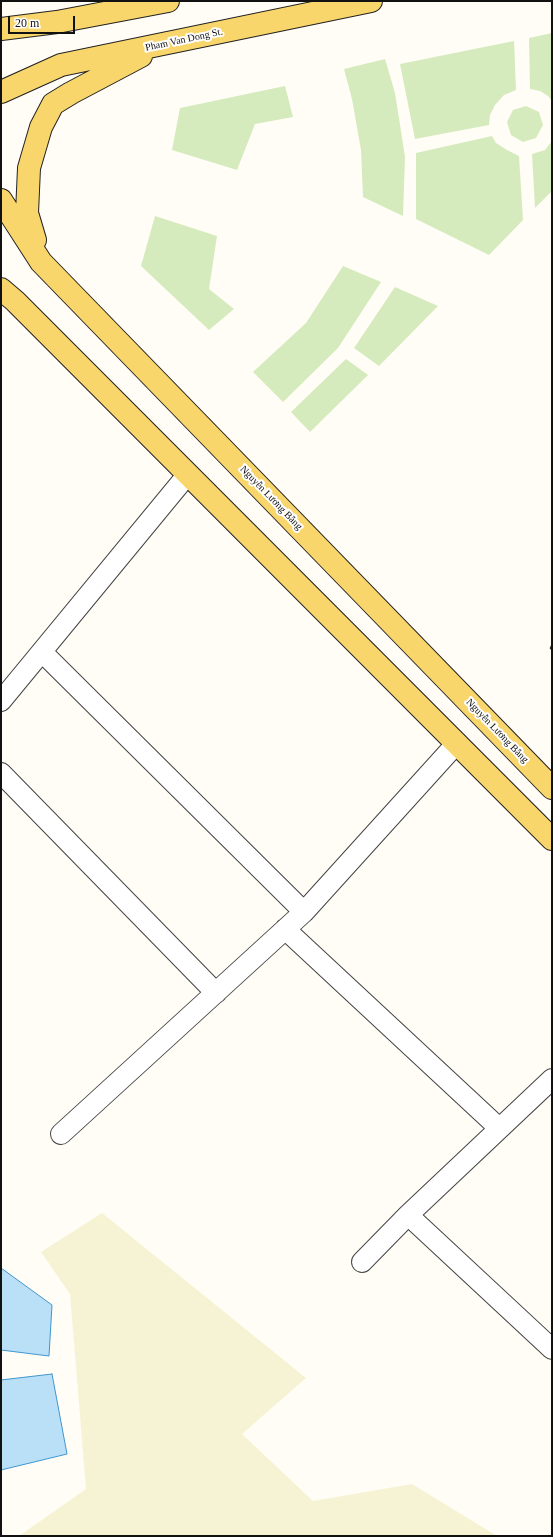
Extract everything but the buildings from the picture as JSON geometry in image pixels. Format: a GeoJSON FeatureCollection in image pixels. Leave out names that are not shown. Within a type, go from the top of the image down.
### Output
{"type":"FeatureCollection","features":[{"type":"Feature","properties":{"kind":"main road"},"geometry":{"type":"LineString","coordinates":[[1,29],[57,22],[168,1]]}},
{"type":"Feature","properties":{"kind":"main road","name":"Pham Van Dong St."},"geometry":{"type":"LineString","coordinates":[[1,92],[61,65],[371,1]]}},
{"type":"Feature","properties":{"kind":"main road"},"geometry":{"type":"LineString","coordinates":[[41,262],[27,213],[29,168],[41,127],[53,104],[101,76],[167,43]]}},
{"type":"Feature","properties":{"kind":"main road","name":"Nguyễn Lương Bằng"},"geometry":{"type":"LineString","coordinates":[[1,200],[41,262],[552,788]]}},
{"type":"Feature","properties":{"kind":"main road"},"geometry":{"type":"LineString","coordinates":[[1,289],[15,300],[552,839]]}},
{"type":"Feature","properties":{"kind":"street"},"geometry":{"type":"LineString","coordinates":[[1,701],[188,474]]}},
{"type":"Feature","properties":{"kind":"street"},"geometry":{"type":"LineString","coordinates":[[42,652],[304,912]]}},
{"type":"Feature","properties":{"kind":"street"},"geometry":{"type":"LineString","coordinates":[[61,1134],[304,912],[457,743]]}},
{"type":"Feature","properties":{"kind":"street"},"geometry":{"type":"LineString","coordinates":[[1,774],[216,993]]}},
{"type":"Feature","properties":{"kind":"street"},"geometry":{"type":"LineString","coordinates":[[285,929],[499,1128]]}},
{"type":"Feature","properties":{"kind":"street"},"geometry":{"type":"LineString","coordinates":[[362,1262],[408,1215],[552,1079]]}},
{"type":"Feature","properties":{"kind":"street"},"geometry":{"type":"LineString","coordinates":[[408,1215],[552,1348]]}},
{"type":"Feature","properties":{"kind":"shaded area"},"geometry":{"type":"Polygon","coordinates":[[[102,1213],[306,1378],[242,1434],[313,1501],[412,1484],[497,1536],[19,1536],[86,1489],[70,1294],[41,1252],[102,1213]]]}},
{"type":"Feature","properties":{"kind":"green space"},"geometry":{"type":"Polygon","coordinates":[[[552,33],[552,101],[548,96],[540,91],[530,89],[529,38],[552,33]]]}},
{"type":"Feature","properties":{"kind":"green space"},"geometry":{"type":"Polygon","coordinates":[[[514,41],[516,90],[504,95],[495,105],[490,115],[489,125],[415,139],[400,64],[514,41]]]}},
{"type":"Feature","properties":{"kind":"green space"},"geometry":{"type":"Polygon","coordinates":[[[385,59],[395,93],[405,157],[403,216],[363,197],[361,150],[352,99],[344,69],[385,59]]]}},
{"type":"Feature","properties":{"kind":"green space"},"geometry":{"type":"Polygon","coordinates":[[[285,86],[293,117],[255,124],[237,170],[172,150],[180,108],[285,86]]]}},
{"type":"Feature","properties":{"kind":"green space"},"geometry":{"type":"Polygon","coordinates":[[[526,106],[539,112],[543,125],[536,138],[523,142],[511,135],[507,122],[513,110],[526,106]]]}},
{"type":"Feature","properties":{"kind":"green space"},"geometry":{"type":"Polygon","coordinates":[[[492,136],[496,143],[519,156],[523,220],[489,255],[416,219],[416,153],[492,136]]]}},
{"type":"Feature","properties":{"kind":"green space"},"geometry":{"type":"Polygon","coordinates":[[[552,141],[552,191],[535,208],[532,154],[545,150],[552,141]]]}},
{"type":"Feature","properties":{"kind":"green space"},"geometry":{"type":"Polygon","coordinates":[[[155,216],[217,236],[209,289],[234,309],[209,330],[141,266],[155,216]]]}},
{"type":"Feature","properties":{"kind":"green space"},"geometry":{"type":"Polygon","coordinates":[[[343,266],[381,282],[338,348],[283,402],[253,372],[306,323],[343,266]]]}},
{"type":"Feature","properties":{"kind":"green space"},"geometry":{"type":"Polygon","coordinates":[[[395,287],[438,306],[379,366],[354,348],[395,287]]]}},
{"type":"Feature","properties":{"kind":"green space"},"geometry":{"type":"Polygon","coordinates":[[[346,359],[368,375],[310,432],[291,412],[346,359]]]}},
{"type":"Feature","properties":{"kind":"water"},"geometry":{"type":"Polygon","coordinates":[[[1,1268],[52,1305],[49,1356],[1,1350],[1,1268]]]}},
{"type":"Feature","properties":{"kind":"water"},"geometry":{"type":"Polygon","coordinates":[[[52,1374],[67,1454],[1,1470],[1,1380],[52,1374]]]}}]}
